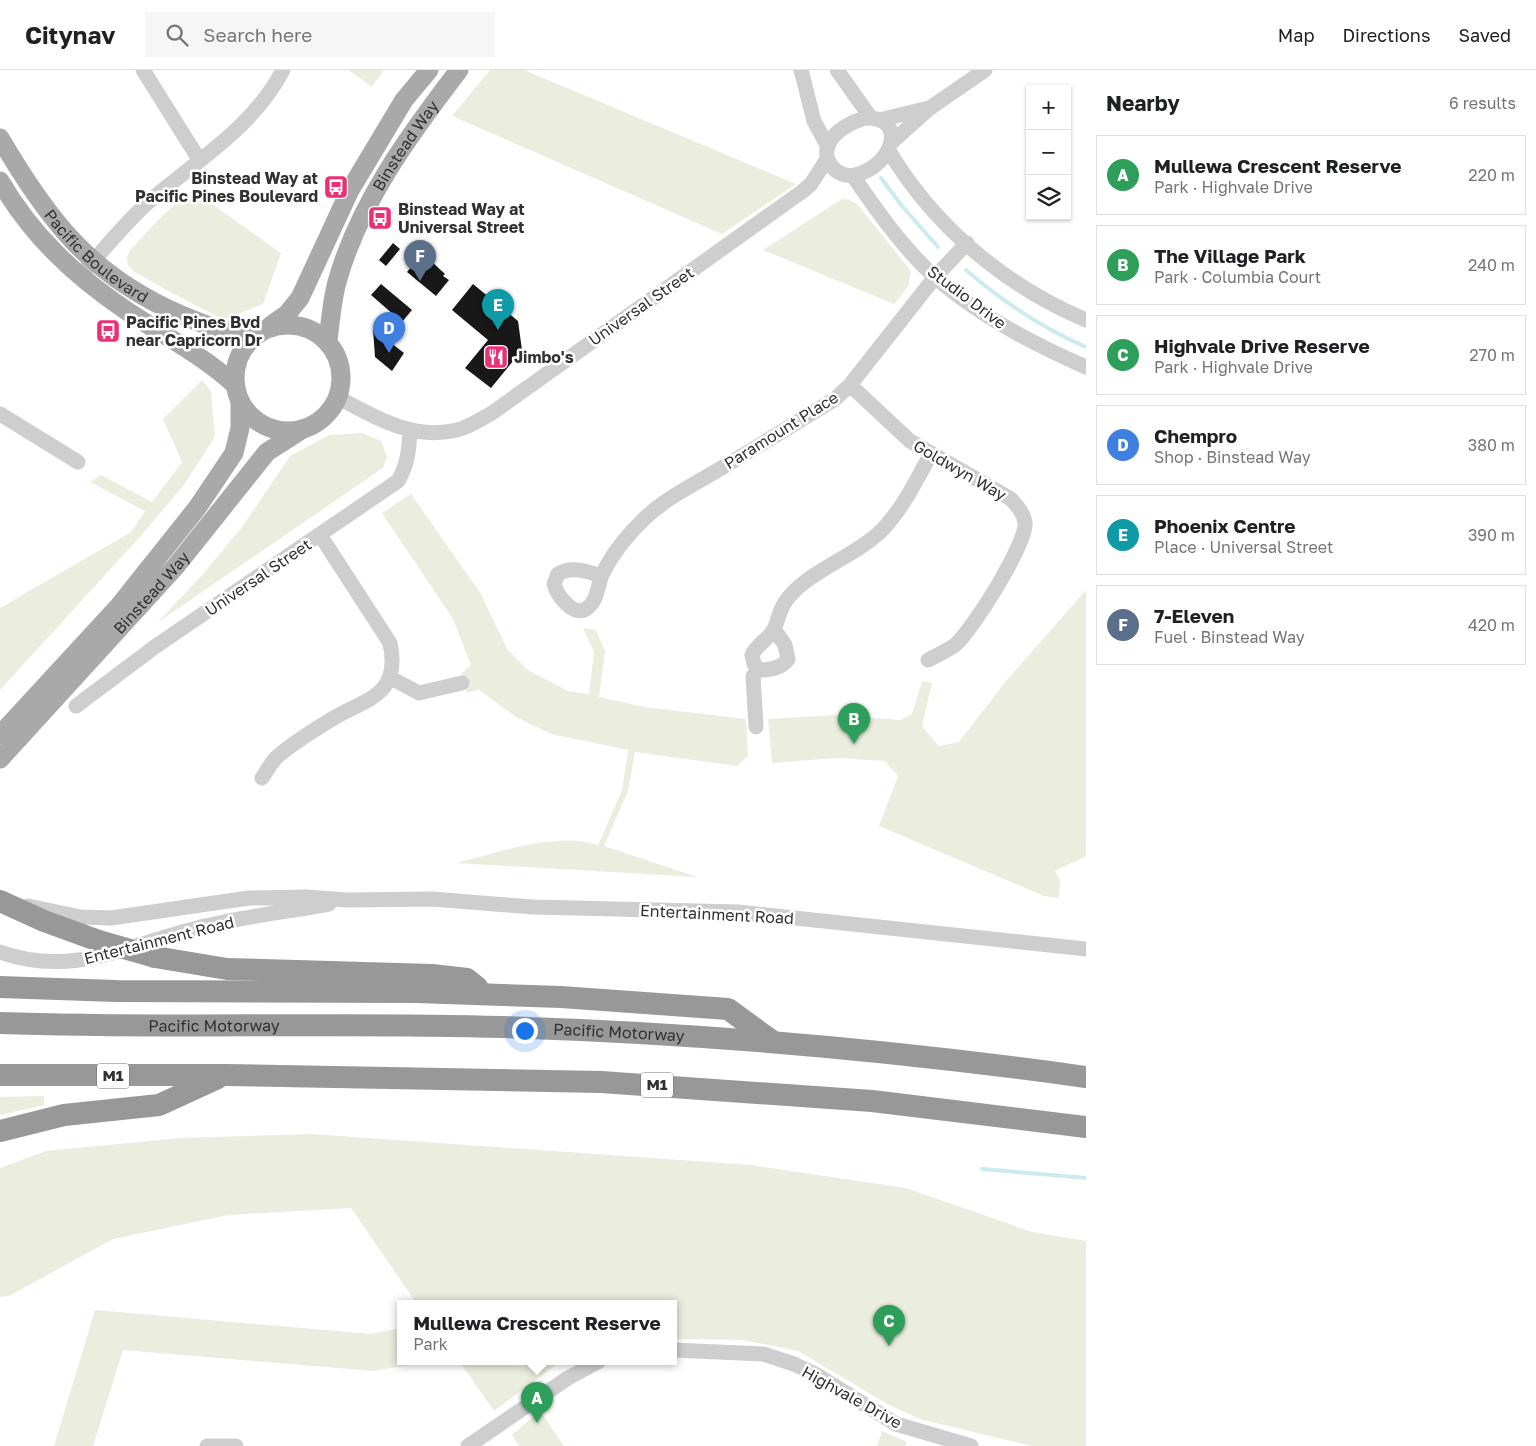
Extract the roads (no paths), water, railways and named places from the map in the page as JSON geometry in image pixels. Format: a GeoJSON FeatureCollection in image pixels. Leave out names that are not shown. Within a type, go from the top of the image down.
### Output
{"type":"FeatureCollection","features":[{"type":"Feature","properties":{"kind":"highway"},"geometry":{"type":"LineString","coordinates":[[0,899],[44,921],[100,941],[155,957],[227,969],[390,973],[467,979],[488,994]]}},
{"type":"Feature","properties":{"kind":"highway"},"geometry":{"type":"LineString","coordinates":[[0,987],[116,992],[407,992],[488,994],[728,1009],[772,1041]]}},
{"type":"Feature","properties":{"kind":"highway","name":"Pacific Motorway"},"geometry":{"type":"LineString","coordinates":[[0,1023],[117,1027],[286,1024],[502,1027],[772,1041],[935,1058],[1086,1077]]}},
{"type":"Feature","properties":{"kind":"highway","name":"M1"},"geometry":{"type":"LineString","coordinates":[[0,1074],[474,1078],[659,1085],[872,1101],[1086,1126]]}},
{"type":"Feature","properties":{"kind":"highway"},"geometry":{"type":"LineString","coordinates":[[0,1131],[64,1115],[159,1105],[226,1075]]}},
{"type":"Feature","properties":{"kind":"main road","name":"Binstead Way"},"geometry":{"type":"LineString","coordinates":[[261,332],[287,314],[300,298],[350,190],[404,100],[429,70]]}},
{"type":"Feature","properties":{"kind":"main road","name":"Binstead Way"},"geometry":{"type":"LineString","coordinates":[[328,342],[337,282],[355,234],[381,182],[427,112],[459,70]]}},
{"type":"Feature","properties":{"kind":"main road","name":"Pacific Boulevard"},"geometry":{"type":"LineString","coordinates":[[0,138],[43,208],[68,238],[120,283],[151,302],[217,330],[234,334],[261,332]]}},
{"type":"Feature","properties":{"kind":"main road","name":"Pacific Boulevard"},"geometry":{"type":"LineString","coordinates":[[0,181],[34,232],[79,277],[128,312],[212,364],[234,384]]}},
{"type":"Feature","properties":{"kind":"main road"},"geometry":{"type":"LineString","coordinates":[[283,324],[300,326],[315,332],[328,342],[336,354],[340,368],[341,383],[337,397],[324,417],[303,429],[285,431],[267,428],[252,418],[240,404],[234,384],[234,370],[238,357],[246,345],[261,332],[283,324]]}},
{"type":"Feature","properties":{"kind":"main road","name":"Binstead Way"},"geometry":{"type":"LineString","coordinates":[[0,735],[119,606],[198,508],[234,452],[240,428],[240,404]]}},
{"type":"Feature","properties":{"kind":"main road","name":"Binstead Way"},"geometry":{"type":"LineString","coordinates":[[0,759],[176,566],[267,452],[303,429]]}},
{"type":"Feature","properties":{"kind":"street"},"geometry":{"type":"LineString","coordinates":[[143,70],[200,161]]}},
{"type":"Feature","properties":{"kind":"street"},"geometry":{"type":"LineString","coordinates":[[79,277],[151,200],[222,143],[251,114],[283,70]]}},
{"type":"Feature","properties":{"kind":"street"},"geometry":{"type":"LineString","coordinates":[[801,70],[814,121],[828,153],[831,166],[839,173],[852,176],[875,166],[890,146],[930,108],[985,70]]}},
{"type":"Feature","properties":{"kind":"street"},"geometry":{"type":"LineString","coordinates":[[837,70],[875,119],[887,127],[890,146],[932,212],[988,263],[1052,306],[1086,320]]}},
{"type":"Feature","properties":{"kind":"street"},"geometry":{"type":"LineString","coordinates":[[828,153],[842,129],[859,120],[875,119],[930,108]]}},
{"type":"Feature","properties":{"kind":"street","name":"Universal Street"},"geometry":{"type":"LineString","coordinates":[[337,397],[371,415],[410,430],[440,433],[459,430],[492,413],[803,191],[811,184],[828,153]]}},
{"type":"Feature","properties":{"kind":"street","name":"Studio Drive"},"geometry":{"type":"LineString","coordinates":[[852,176],[901,241],[935,277],[986,314],[1035,345],[1086,367]]}},
{"type":"Feature","properties":{"kind":"street","name":"Paramount Place"},"geometry":{"type":"LineString","coordinates":[[601,576],[628,536],[661,505],[834,399],[850,385],[935,277],[966,243]]}},
{"type":"Feature","properties":{"kind":"street","name":"Goldwyn Way"},"geometry":{"type":"LineString","coordinates":[[850,385],[910,441],[1011,499],[1021,511],[1025,523],[1024,538],[991,597],[956,644],[928,660]]}},
{"type":"Feature","properties":{"kind":"street"},"geometry":{"type":"LineString","coordinates":[[0,414],[78,462]]}},
{"type":"Feature","properties":{"kind":"street","name":"Universal Street"},"geometry":{"type":"LineString","coordinates":[[76,706],[156,646],[398,482],[409,455],[410,430]]}},
{"type":"Feature","properties":{"kind":"street"},"geometry":{"type":"LineString","coordinates":[[759,670],[752,660],[754,650],[774,629],[784,603],[794,590],[864,547],[882,530],[897,512],[931,454]]}},
{"type":"Feature","properties":{"kind":"street"},"geometry":{"type":"LineString","coordinates":[[262,778],[277,757],[333,719],[371,700],[382,690],[390,678],[394,660],[390,643],[320,536]]}},
{"type":"Feature","properties":{"kind":"street"},"geometry":{"type":"LineString","coordinates":[[759,670],[783,665],[788,659],[785,645],[774,629]]}},
{"type":"Feature","properties":{"kind":"street"},"geometry":{"type":"LineString","coordinates":[[756,727],[754,676],[759,670]]}},
{"type":"Feature","properties":{"kind":"street"},"geometry":{"type":"LineString","coordinates":[[390,678],[419,693],[462,683]]}},
{"type":"Feature","properties":{"kind":"street","name":"Entertainment Road"},"geometry":{"type":"LineString","coordinates":[[0,899],[46,910],[100,918],[130,917],[181,906],[250,898],[306,897],[347,900],[432,899],[533,907],[738,912],[1086,949]]}},
{"type":"Feature","properties":{"kind":"street","name":"Entertainment Road"},"geometry":{"type":"LineString","coordinates":[[0,952],[44,963],[72,962],[100,957],[198,928],[347,900]]}},
{"type":"Feature","properties":{"kind":"street","name":"Highvale Drive"},"geometry":{"type":"LineString","coordinates":[[677,1350],[763,1354],[815,1374],[896,1424],[971,1446]]}},
{"type":"Feature","properties":{"kind":"street"},"geometry":{"type":"LineString","coordinates":[[468,1446],[568,1378],[592,1365]]}},
{"type":"Feature","properties":{"kind":"street"},"geometry":{"type":"LineString","coordinates":[[207,1446],[236,1446]]}},
{"type":"Feature","properties":{"kind":"waterway"},"geometry":{"type":"LineString","coordinates":[[881,178],[902,206],[938,247]]}},
{"type":"Feature","properties":{"kind":"waterway"},"geometry":{"type":"LineString","coordinates":[[966,270],[1023,313],[1086,347]]}},
{"type":"Feature","properties":{"kind":"waterway"},"geometry":{"type":"LineString","coordinates":[[982,1169],[1086,1178]]}},
{"type":"Feature","properties":{"kind":"place","name":"Binstead Way at Pacific Pines Boulevard"},"geometry":{"type":"Point","coordinates":[336,187]}},
{"type":"Feature","properties":{"kind":"place","name":"Binstead Way at Universal Street"},"geometry":{"type":"Point","coordinates":[380,218]}},
{"type":"Feature","properties":{"kind":"place","name":"7-Eleven"},"geometry":{"type":"Point","coordinates":[420,281]}},
{"type":"Feature","properties":{"kind":"place","name":"Phoenix Centre"},"geometry":{"type":"Point","coordinates":[498,330]}},
{"type":"Feature","properties":{"kind":"place","name":"Pacific Pines Bvd near Capricorn Dr"},"geometry":{"type":"Point","coordinates":[108,331]}},
{"type":"Feature","properties":{"kind":"place","name":"Chempro"},"geometry":{"type":"Point","coordinates":[389,353]}},
{"type":"Feature","properties":{"kind":"place","name":"Jimbo's"},"geometry":{"type":"Point","coordinates":[496,357]}},
{"type":"Feature","properties":{"kind":"place","name":"The Village Park"},"geometry":{"type":"Point","coordinates":[854,744]}},
{"type":"Feature","properties":{"kind":"place","name":"Highvale Drive Reserve"},"geometry":{"type":"Point","coordinates":[889,1346]}},
{"type":"Feature","properties":{"kind":"place","name":"Mullewa Crescent Reserve"},"geometry":{"type":"Point","coordinates":[537,1423]}}]}
